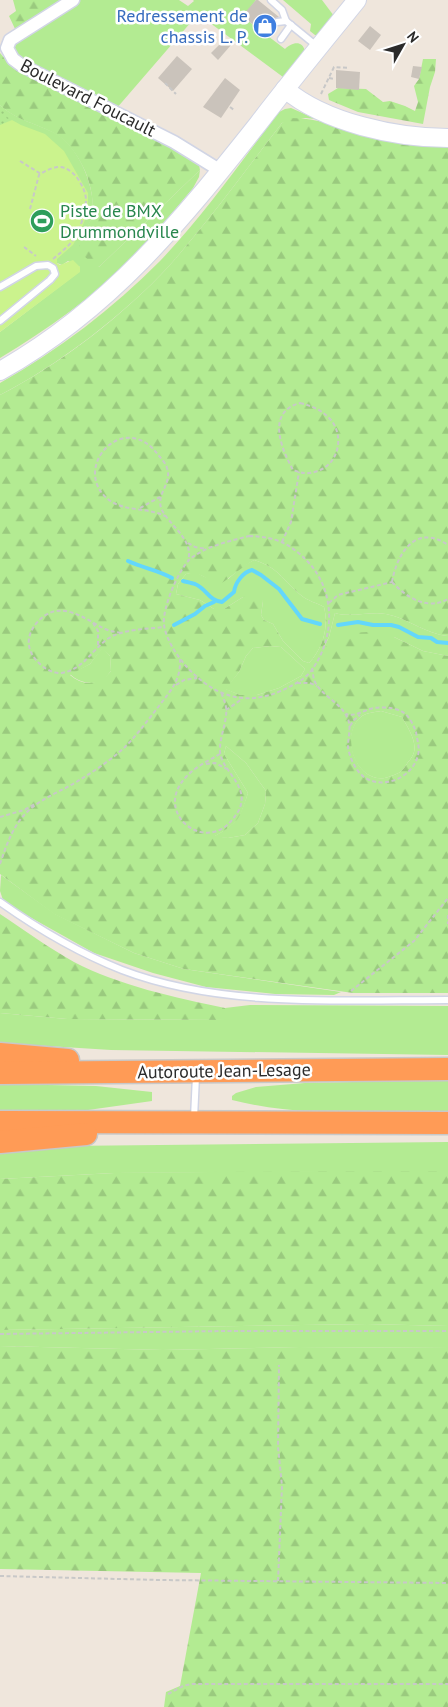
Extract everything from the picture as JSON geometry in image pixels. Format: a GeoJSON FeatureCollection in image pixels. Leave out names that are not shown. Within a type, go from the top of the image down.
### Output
{"type":"FeatureCollection","features":[{"type":"Feature","properties":{"kind":"highway"},"geometry":{"type":"LineString","coordinates":[[0,1054],[196,1071]]}},
{"type":"Feature","properties":{"kind":"highway","name":"Autoroute Jean-Lesage"},"geometry":{"type":"LineString","coordinates":[[0,1073],[448,1069]]}},
{"type":"Feature","properties":{"kind":"highway"},"geometry":{"type":"LineString","coordinates":[[0,1122],[448,1123]]}},
{"type":"Feature","properties":{"kind":"highway"},"geometry":{"type":"LineString","coordinates":[[0,1142],[194,1122]]}},
{"type":"Feature","properties":{"kind":"street","name":"Boulevard Foucault"},"geometry":{"type":"LineString","coordinates":[[73,0],[10,40],[7,48],[13,59],[21,65],[174,142],[220,171]]}},
{"type":"Feature","properties":{"kind":"street"},"geometry":{"type":"LineString","coordinates":[[0,371],[46,343],[86,313],[152,252],[358,0]]}},
{"type":"Feature","properties":{"kind":"street"},"geometry":{"type":"LineString","coordinates":[[285,89],[297,99],[363,126],[405,136],[448,138]]}},
{"type":"Feature","properties":{"kind":"lane"},"geometry":{"type":"LineString","coordinates":[[272,0],[282,10],[289,23],[319,47]]}},
{"type":"Feature","properties":{"kind":"lane"},"geometry":{"type":"LineString","coordinates":[[277,22],[289,23]]}},
{"type":"Feature","properties":{"kind":"lane"},"geometry":{"type":"LineString","coordinates":[[281,39],[289,23]]}},
{"type":"Feature","properties":{"kind":"lane"},"geometry":{"type":"LineString","coordinates":[[0,287],[36,266],[48,265],[55,271],[50,280],[0,321]]}},
{"type":"Feature","properties":{"kind":"lane"},"geometry":{"type":"LineString","coordinates":[[0,902],[21,917],[89,955],[123,970],[188,988],[262,998],[448,1000]]}},
{"type":"Feature","properties":{"kind":"lane"},"geometry":{"type":"LineString","coordinates":[[194,1122],[196,1071]]}},
{"type":"Feature","properties":{"kind":"path"},"geometry":{"type":"LineString","coordinates":[[323,91],[334,67],[349,68]]}},
{"type":"Feature","properties":{"kind":"path"},"geometry":{"type":"LineString","coordinates":[[329,78],[335,79]]}},
{"type":"Feature","properties":{"kind":"path"},"geometry":{"type":"LineString","coordinates":[[164,83],[176,94]]}},
{"type":"Feature","properties":{"kind":"path"},"geometry":{"type":"LineString","coordinates":[[230,106],[234,110]]}},
{"type":"Feature","properties":{"kind":"path"},"geometry":{"type":"LineString","coordinates":[[20,162],[41,174]]}},
{"type":"Feature","properties":{"kind":"path"},"geometry":{"type":"LineString","coordinates":[[30,209],[39,175],[53,168],[67,169],[77,178],[85,192],[85,210],[79,228],[73,239],[53,259]]}},
{"type":"Feature","properties":{"kind":"path"},"geometry":{"type":"LineString","coordinates":[[300,403],[312,406],[332,421],[337,434],[338,447],[334,459],[324,468],[306,474],[299,472],[293,470],[288,460],[281,444],[278,427],[291,406],[300,403]]}},
{"type":"Feature","properties":{"kind":"path"},"geometry":{"type":"LineString","coordinates":[[167,517],[158,512],[114,504],[107,499],[96,484],[95,477],[98,461],[103,451],[112,442],[130,437],[139,439],[158,454],[167,468],[168,477],[160,497],[160,505],[187,542],[195,547],[206,549]]}},
{"type":"Feature","properties":{"kind":"path"},"geometry":{"type":"LineString","coordinates":[[282,542],[291,522],[299,472]]}},
{"type":"Feature","properties":{"kind":"path"},"geometry":{"type":"LineString","coordinates":[[139,509],[160,497]]}},
{"type":"Feature","properties":{"kind":"path"},"geometry":{"type":"LineString","coordinates":[[250,536],[270,537],[282,542],[301,555],[313,568],[324,586],[329,603],[330,620],[327,634],[320,656],[312,668],[297,683],[273,694],[250,699],[236,698],[221,692],[198,678],[180,659],[164,627],[170,596],[180,572],[188,562],[206,549],[250,536]]}},
{"type":"Feature","properties":{"kind":"path"},"geometry":{"type":"LineString","coordinates":[[448,545],[439,539],[424,538],[412,542],[402,552],[394,567],[392,582],[402,593],[417,602],[435,604],[448,600]]}},
{"type":"Feature","properties":{"kind":"path"},"geometry":{"type":"LineString","coordinates":[[187,542],[190,551],[188,562]]}},
{"type":"Feature","properties":{"kind":"path"},"geometry":{"type":"LineString","coordinates":[[329,603],[346,593],[392,582]]}},
{"type":"Feature","properties":{"kind":"path"},"geometry":{"type":"LineString","coordinates":[[92,621],[98,631],[99,640],[86,661],[60,673],[47,670],[34,660],[29,649],[28,638],[32,627],[51,612],[63,610],[92,621],[103,628],[122,633]]}},
{"type":"Feature","properties":{"kind":"path"},"geometry":{"type":"LineString","coordinates":[[97,646],[110,637],[122,633],[164,627]]}},
{"type":"Feature","properties":{"kind":"path"},"geometry":{"type":"LineString","coordinates":[[0,817],[24,810],[81,780],[123,749],[144,726],[174,686],[181,669],[180,659]]}},
{"type":"Feature","properties":{"kind":"path"},"geometry":{"type":"LineString","coordinates":[[312,668],[314,680],[318,687],[346,714],[349,728],[348,748],[356,769],[362,776],[370,782],[392,781],[413,766],[418,755],[418,743],[415,729],[408,715],[399,710],[383,708],[369,709],[354,715],[346,714]]}},
{"type":"Feature","properties":{"kind":"path"},"geometry":{"type":"LineString","coordinates":[[174,686],[184,680],[198,678]]}},
{"type":"Feature","properties":{"kind":"path"},"geometry":{"type":"LineString","coordinates":[[297,683],[310,683],[318,687]]}},
{"type":"Feature","properties":{"kind":"path"},"geometry":{"type":"LineString","coordinates":[[220,754],[185,778],[174,800],[176,812],[182,820],[192,829],[203,833],[222,829],[230,824],[237,814],[241,803],[242,793],[220,754],[220,741],[226,710],[226,704],[221,692]]}},
{"type":"Feature","properties":{"kind":"path"},"geometry":{"type":"LineString","coordinates":[[226,710],[243,698]]}},
{"type":"Feature","properties":{"kind":"path"},"geometry":{"type":"LineString","coordinates":[[349,728],[361,713]]}},
{"type":"Feature","properties":{"kind":"path"},"geometry":{"type":"LineString","coordinates":[[203,764],[215,763],[229,771]]}},
{"type":"Feature","properties":{"kind":"path"},"geometry":{"type":"LineString","coordinates":[[0,864],[17,824],[26,813],[40,802]]}},
{"type":"Feature","properties":{"kind":"path"},"geometry":{"type":"LineString","coordinates":[[339,1000],[414,941],[448,898]]}},
{"type":"Feature","properties":{"kind":"path"},"geometry":{"type":"LineString","coordinates":[[448,915],[448,924]]}},
{"type":"Feature","properties":{"kind":"path"},"geometry":{"type":"LineString","coordinates":[[0,1334],[237,1330],[448,1331]]}},
{"type":"Feature","properties":{"kind":"path"},"geometry":{"type":"LineString","coordinates":[[278,1581],[282,1486],[278,1447],[279,1365]]}},
{"type":"Feature","properties":{"kind":"path"},"geometry":{"type":"LineString","coordinates":[[0,1576],[448,1584]]}},
{"type":"Feature","properties":{"kind":"path"},"geometry":{"type":"LineString","coordinates":[[168,1694],[191,1684],[448,1684]]}},
{"type":"Feature","properties":{"kind":"green space"},"geometry":{"type":"Polygon","coordinates":[[[13,0],[67,0],[16,31],[9,16],[16,11],[13,0]]]}},
{"type":"Feature","properties":{"kind":"green space"},"geometry":{"type":"Polygon","coordinates":[[[79,0],[179,0],[188,6],[193,0],[256,0],[243,17],[285,49],[296,43],[304,47],[305,51],[283,77],[198,14],[116,109],[20,60],[12,44],[79,0]]]}},
{"type":"Feature","properties":{"kind":"green space"},"geometry":{"type":"Polygon","coordinates":[[[283,0],[322,0],[334,16],[318,35],[315,35],[310,31],[311,24],[283,0]]]}},
{"type":"Feature","properties":{"kind":"green space"},"geometry":{"type":"Polygon","coordinates":[[[0,53],[7,61],[185,152],[199,165],[200,170],[99,267],[86,258],[79,246],[81,235],[90,221],[93,207],[92,195],[85,171],[74,151],[62,138],[21,119],[0,105],[0,53]]]}},
{"type":"Feature","properties":{"kind":"green space"},"geometry":{"type":"Polygon","coordinates":[[[423,59],[436,59],[435,72],[423,124],[358,112],[329,100],[328,94],[338,88],[366,89],[383,102],[390,101],[415,111],[418,102],[414,86],[419,79],[423,59]]]}},
{"type":"Feature","properties":{"kind":"green space"},"geometry":{"type":"Polygon","coordinates":[[[0,105],[21,119],[58,135],[74,151],[90,185],[93,209],[91,220],[81,236],[99,267],[200,170],[199,177],[193,188],[118,271],[70,312],[0,358],[0,332],[79,272],[80,267],[68,261],[62,265],[57,263],[57,259],[0,144],[0,105]]]}},
{"type":"Feature","properties":{"kind":"green space"},"geometry":{"type":"Polygon","coordinates":[[[0,105],[7,117],[12,120],[0,125],[0,105]]]}},
{"type":"Feature","properties":{"kind":"green space"},"geometry":{"type":"Polygon","coordinates":[[[291,108],[316,119],[305,118],[282,123],[227,196],[169,266],[151,284],[89,338],[44,369],[0,395],[0,383],[64,343],[142,279],[207,207],[279,112],[291,108]]]}},
{"type":"Feature","properties":{"kind":"green space"},"geometry":{"type":"Polygon","coordinates":[[[290,118],[301,118],[391,141],[419,145],[448,146],[448,636],[440,635],[386,614],[348,615],[335,613],[329,637],[323,648],[350,633],[368,632],[394,637],[423,651],[448,656],[448,993],[353,993],[184,969],[134,953],[54,914],[0,874],[0,395],[68,354],[132,303],[169,266],[227,196],[282,123],[290,118]],[[254,560],[216,587],[202,576],[186,574],[178,584],[176,594],[200,600],[214,609],[224,609],[253,593],[263,601],[261,615],[264,620],[273,624],[283,641],[303,661],[309,663],[318,651],[324,637],[326,622],[324,607],[302,596],[270,567],[254,560]],[[281,647],[253,648],[246,656],[239,672],[226,689],[240,695],[257,695],[279,688],[301,676],[305,669],[281,647]],[[102,649],[90,664],[70,675],[86,683],[92,683],[107,676],[111,671],[110,656],[102,649]],[[381,711],[362,716],[355,725],[351,736],[355,759],[369,775],[380,778],[397,774],[404,768],[414,752],[415,748],[411,734],[402,717],[381,711]],[[226,746],[224,754],[248,793],[243,809],[237,819],[233,824],[215,836],[228,838],[245,835],[258,823],[265,804],[266,791],[246,763],[226,746]]]}},
{"type":"Feature","properties":{"kind":"green space","name":"Piste de BMX Drummondville"},"geometry":{"type":"Polygon","coordinates":[[[12,120],[45,134],[64,151],[88,193],[88,212],[73,245],[57,259],[57,263],[60,265],[73,260],[80,267],[80,272],[0,332],[0,125],[12,120]]]}},
{"type":"Feature","properties":{"kind":"green space"},"geometry":{"type":"Polygon","coordinates":[[[254,560],[276,571],[304,598],[324,607],[326,622],[324,637],[318,651],[309,663],[303,661],[283,641],[273,624],[264,620],[261,615],[263,601],[243,597],[224,609],[214,609],[200,600],[176,594],[178,584],[186,574],[195,572],[207,578],[228,579],[243,566],[254,560]]]}},
{"type":"Feature","properties":{"kind":"green space"},"geometry":{"type":"Polygon","coordinates":[[[335,613],[348,615],[386,614],[440,635],[448,636],[448,656],[423,651],[394,637],[323,649],[329,637],[335,613]]]}},
{"type":"Feature","properties":{"kind":"green space"},"geometry":{"type":"Polygon","coordinates":[[[281,647],[305,669],[301,676],[279,688],[257,695],[240,695],[225,689],[239,672],[246,656],[253,648],[281,647]]]}},
{"type":"Feature","properties":{"kind":"green space"},"geometry":{"type":"Polygon","coordinates":[[[102,648],[110,656],[111,671],[104,679],[94,683],[85,682],[70,674],[90,664],[102,648]]]}},
{"type":"Feature","properties":{"kind":"green space"},"geometry":{"type":"Polygon","coordinates":[[[381,711],[402,717],[411,734],[415,748],[412,756],[401,771],[391,776],[380,778],[369,775],[361,768],[355,759],[351,747],[351,736],[354,725],[362,716],[381,711]]]}},
{"type":"Feature","properties":{"kind":"green space"},"geometry":{"type":"Polygon","coordinates":[[[226,746],[246,763],[266,791],[265,804],[258,823],[245,835],[228,838],[213,837],[233,824],[240,815],[248,793],[224,754],[226,746]]]}},
{"type":"Feature","properties":{"kind":"green space"},"geometry":{"type":"Polygon","coordinates":[[[1,875],[55,914],[134,953],[184,969],[341,992],[334,995],[275,994],[206,987],[153,973],[94,953],[3,900],[0,891],[1,875]]]}},
{"type":"Feature","properties":{"kind":"green space"},"geometry":{"type":"Polygon","coordinates":[[[0,914],[74,962],[128,984],[225,1008],[225,1020],[67,1019],[0,1013],[0,914]]]}},
{"type":"Feature","properties":{"kind":"green space"},"geometry":{"type":"Polygon","coordinates":[[[250,1005],[448,1006],[448,1055],[111,1050],[0,1043],[0,1013],[67,1019],[224,1020],[225,1008],[250,1005]]]}},
{"type":"Feature","properties":{"kind":"green space"},"geometry":{"type":"Polygon","coordinates":[[[448,1080],[448,1113],[312,1112],[258,1106],[232,1100],[232,1096],[236,1093],[256,1087],[305,1083],[448,1080]]]}},
{"type":"Feature","properties":{"kind":"green space"},"geometry":{"type":"Polygon","coordinates":[[[0,1084],[96,1086],[152,1092],[152,1101],[81,1111],[0,1111],[0,1084]]]}},
{"type":"Feature","properties":{"kind":"green space"},"geometry":{"type":"Polygon","coordinates":[[[448,1142],[448,1171],[114,1173],[0,1179],[0,1153],[63,1146],[448,1142]]]}},
{"type":"Feature","properties":{"kind":"green space"},"geometry":{"type":"Polygon","coordinates":[[[448,1171],[448,1326],[367,1324],[0,1330],[0,1179],[114,1173],[448,1171]]]}},
{"type":"Feature","properties":{"kind":"green space"},"geometry":{"type":"Polygon","coordinates":[[[367,1324],[448,1326],[448,1348],[299,1347],[163,1350],[0,1346],[0,1330],[367,1324]]]}},
{"type":"Feature","properties":{"kind":"green space"},"geometry":{"type":"Polygon","coordinates":[[[0,1346],[163,1350],[299,1347],[448,1348],[448,1707],[164,1707],[166,1692],[180,1686],[201,1573],[0,1569],[0,1346]]]}},
{"type":"Feature","properties":{"kind":"building"},"geometry":{"type":"Polygon","coordinates":[[[256,0],[279,17],[273,20],[274,26],[266,35],[242,16],[256,0]]]}},
{"type":"Feature","properties":{"kind":"building"},"geometry":{"type":"Polygon","coordinates":[[[370,26],[381,35],[370,50],[358,41],[370,26]]]}},
{"type":"Feature","properties":{"kind":"building"},"geometry":{"type":"Polygon","coordinates":[[[225,39],[231,45],[218,60],[211,53],[225,39]]]}},
{"type":"Feature","properties":{"kind":"building"},"geometry":{"type":"Polygon","coordinates":[[[177,56],[192,69],[173,91],[158,78],[177,56]]]}},
{"type":"Feature","properties":{"kind":"building"},"geometry":{"type":"Polygon","coordinates":[[[413,66],[422,67],[419,79],[411,77],[413,66]]]}},
{"type":"Feature","properties":{"kind":"building"},"geometry":{"type":"Polygon","coordinates":[[[336,70],[360,72],[359,90],[336,88],[336,70]]]}},
{"type":"Feature","properties":{"kind":"building"},"geometry":{"type":"Polygon","coordinates":[[[225,78],[240,90],[221,118],[203,107],[225,78]]]}},
{"type":"Feature","properties":{"kind":"waterway"},"geometry":{"type":"LineString","coordinates":[[128,561],[172,578]]}},
{"type":"Feature","properties":{"kind":"waterway"},"geometry":{"type":"LineString","coordinates":[[183,581],[199,586],[214,599],[222,602],[234,592],[240,578],[252,570],[279,589],[302,619],[320,624]]}},
{"type":"Feature","properties":{"kind":"waterway"},"geometry":{"type":"LineString","coordinates":[[174,625],[214,602]]}},
{"type":"Feature","properties":{"kind":"waterway"},"geometry":{"type":"LineString","coordinates":[[338,625],[358,622],[373,625],[391,625],[418,637],[431,638],[437,642],[448,643]]}},
{"type":"Feature","properties":{"kind":"place","name":"Redressement de chassis L. P."},"geometry":{"type":"Point","coordinates":[265,26]}},
{"type":"Feature","properties":{"kind":"place","name":"Piste de BMX Drummondville"},"geometry":{"type":"Point","coordinates":[42,221]}}]}
